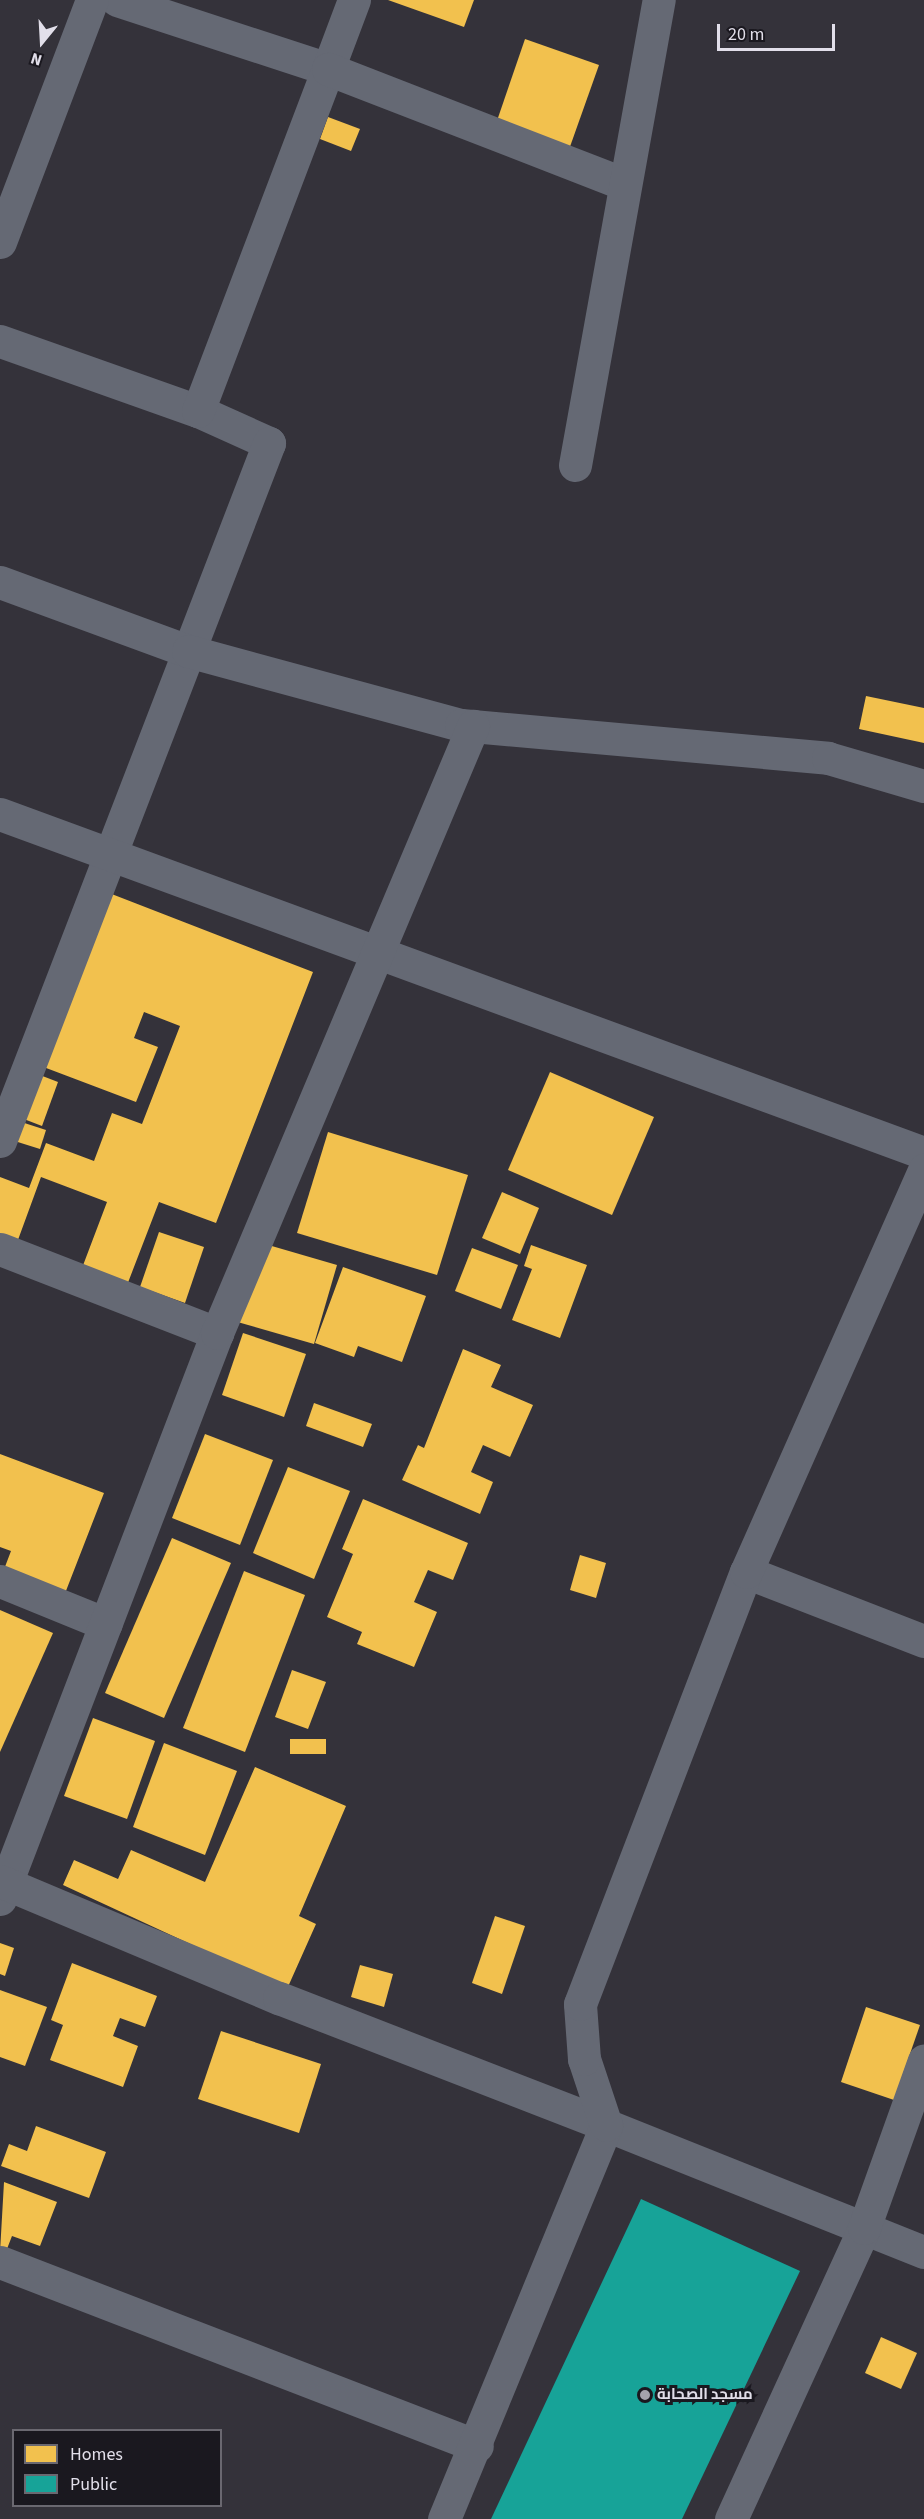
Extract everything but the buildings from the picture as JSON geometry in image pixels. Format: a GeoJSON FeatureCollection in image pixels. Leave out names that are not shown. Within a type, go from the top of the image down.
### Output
{"type":"FeatureCollection","features":[{"type":"Feature","properties":{"kind":"street"},"geometry":{"type":"LineString","coordinates":[[0,242],[92,0]]}},
{"type":"Feature","properties":{"kind":"street"},"geometry":{"type":"LineString","coordinates":[[117,0],[328,69],[625,184]]}},
{"type":"Feature","properties":{"kind":"street"},"geometry":{"type":"LineString","coordinates":[[198,411],[354,0]]}},
{"type":"Feature","properties":{"kind":"street"},"geometry":{"type":"LineString","coordinates":[[575,465],[659,0]]}},
{"type":"Feature","properties":{"kind":"street"},"geometry":{"type":"LineString","coordinates":[[0,341],[198,411],[269,443],[0,1141]]}},
{"type":"Feature","properties":{"kind":"street"},"geometry":{"type":"LineString","coordinates":[[0,582],[188,651],[473,726],[828,758],[924,786]]}},
{"type":"Feature","properties":{"kind":"street"},"geometry":{"type":"LineString","coordinates":[[473,726],[217,1334],[2,1888],[924,2252]]}},
{"type":"Feature","properties":{"kind":"street"},"geometry":{"type":"LineString","coordinates":[[0,814],[924,1153]]}},
{"type":"Feature","properties":{"kind":"street"},"geometry":{"type":"LineString","coordinates":[[444,2519],[477,2446],[606,2125],[584,2059],[580,2004],[747,1572],[924,1170]]}},
{"type":"Feature","properties":{"kind":"street"},"geometry":{"type":"LineString","coordinates":[[0,1249],[217,1334]]}},
{"type":"Feature","properties":{"kind":"street"},"geometry":{"type":"LineString","coordinates":[[747,1572],[924,1641]]}},
{"type":"Feature","properties":{"kind":"street"},"geometry":{"type":"LineString","coordinates":[[0,1581],[106,1624]]}},
{"type":"Feature","properties":{"kind":"street"},"geometry":{"type":"LineString","coordinates":[[731,2519],[864,2228],[924,2060]]}},
{"type":"Feature","properties":{"kind":"street"},"geometry":{"type":"LineString","coordinates":[[0,2262],[477,2446]]}},
{"type":"Feature","properties":{"kind":"place","name":"مسجد الصحابة"},"geometry":{"type":"Point","coordinates":[645,2395]}}]}
